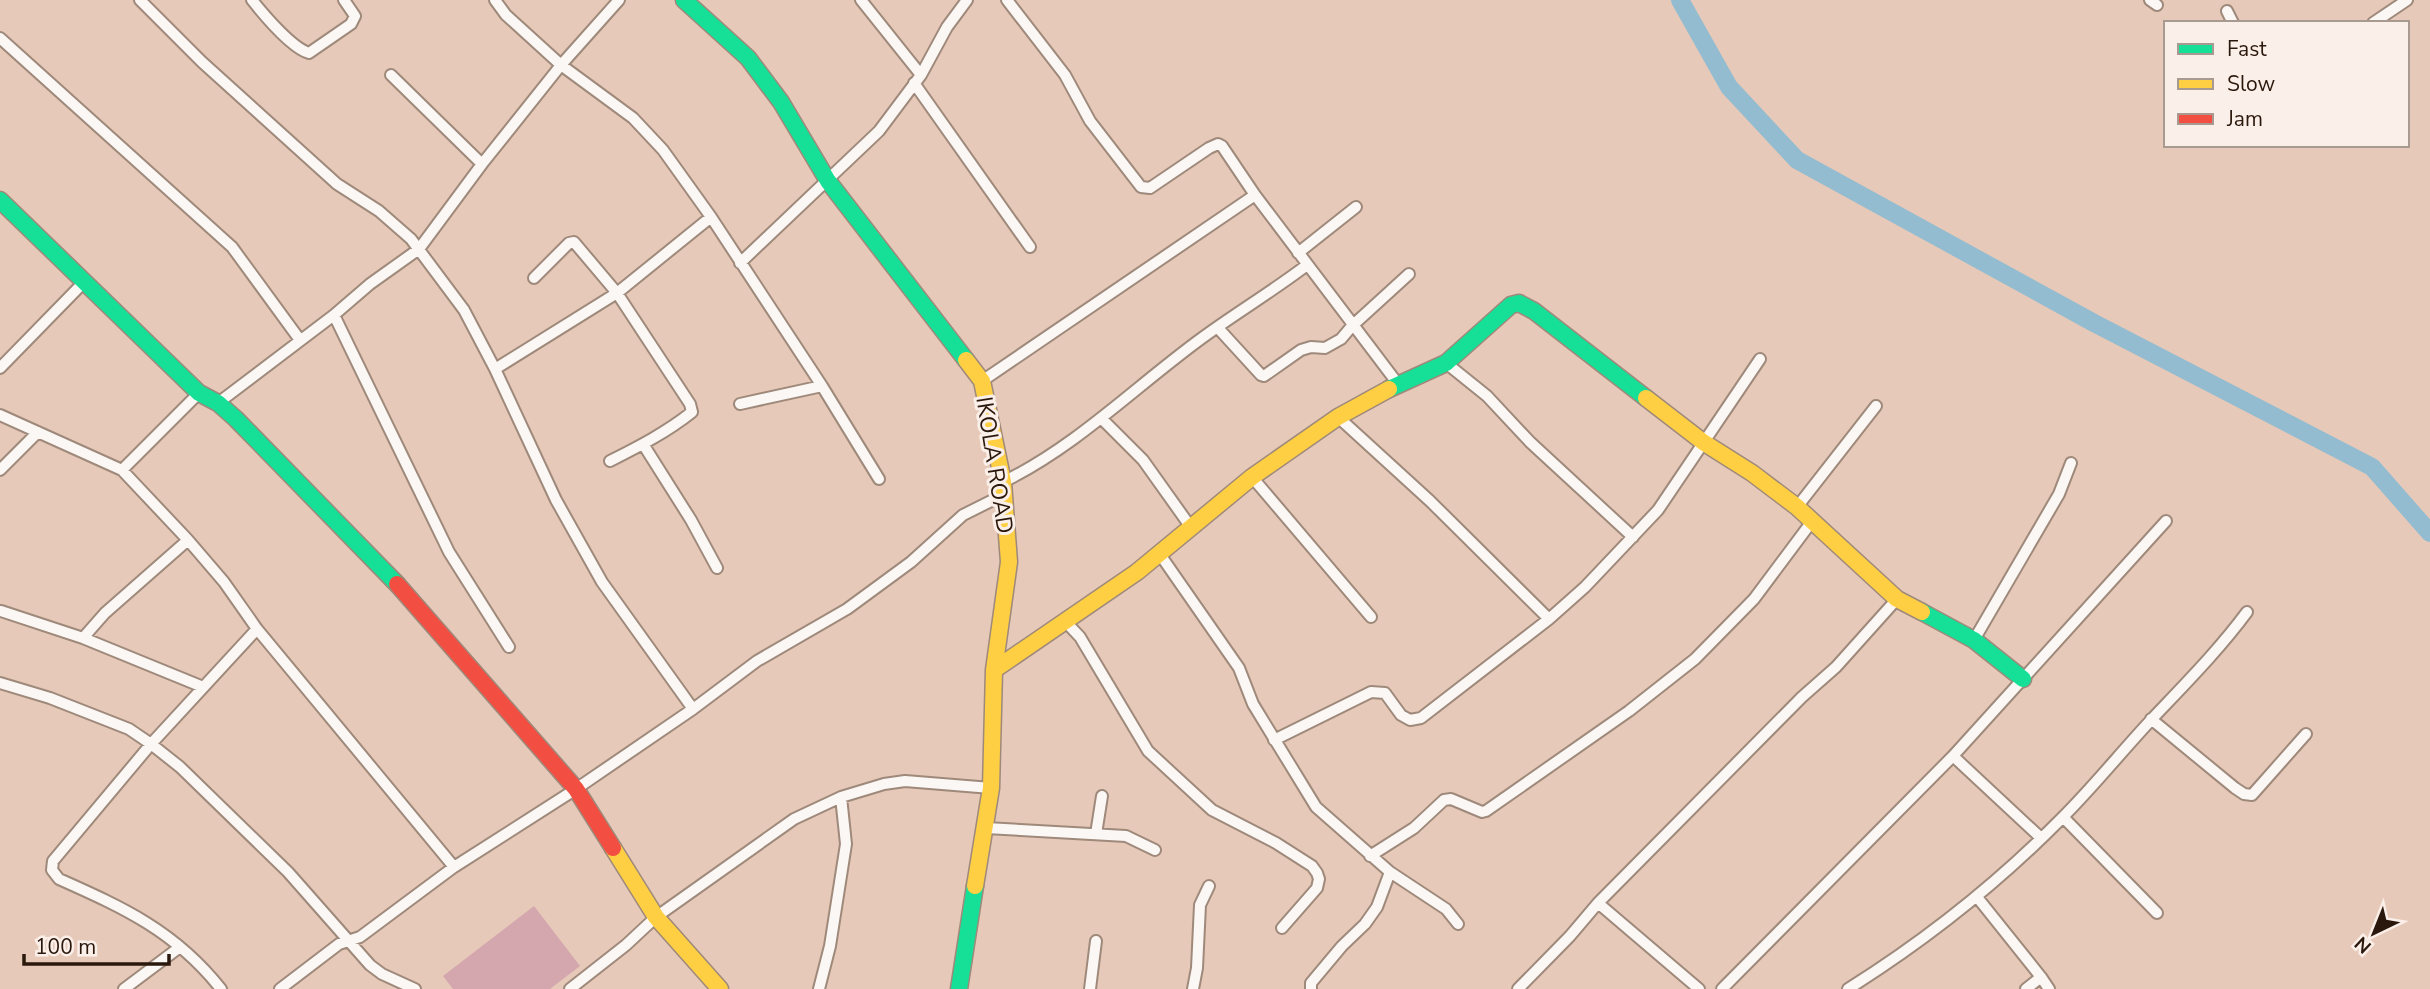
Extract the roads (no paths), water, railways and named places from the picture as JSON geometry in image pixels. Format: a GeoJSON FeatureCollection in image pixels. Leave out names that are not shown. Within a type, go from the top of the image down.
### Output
{"type":"FeatureCollection","features":[{"type":"Feature","properties":{"kind":"street"},"geometry":{"type":"LineString","coordinates":[[140,0],[202,62],[337,184],[401,228],[419,249],[464,310],[495,369],[556,500],[602,582],[693,709]]}},
{"type":"Feature","properties":{"kind":"street"},"geometry":{"type":"LineString","coordinates":[[252,0],[292,42],[302,51],[309,53],[351,24],[355,16],[344,0]]}},
{"type":"Feature","properties":{"kind":"street"},"geometry":{"type":"LineString","coordinates":[[495,0],[506,15],[561,65],[633,117],[663,150],[822,386],[879,480]]}},
{"type":"Feature","properties":{"kind":"street"},"geometry":{"type":"LineString","coordinates":[[218,403],[419,249],[561,65],[619,0]]}},
{"type":"Feature","properties":{"kind":"street","name":"IKOLA ROAD"},"geometry":{"type":"LineString","coordinates":[[684,0],[748,58],[781,103],[828,181],[982,381],[1003,488],[1009,562],[994,670],[991,788],[959,989]]}},
{"type":"Feature","properties":{"kind":"street"},"geometry":{"type":"LineString","coordinates":[[861,0],[918,79],[1030,247]]}},
{"type":"Feature","properties":{"kind":"street"},"geometry":{"type":"LineString","coordinates":[[740,263],[878,131],[918,79],[947,27],[967,0]]}},
{"type":"Feature","properties":{"kind":"street"},"geometry":{"type":"LineString","coordinates":[[1007,0],[1065,75],[1090,121],[1141,187],[1150,188],[1218,144],[1398,384]]}},
{"type":"Feature","properties":{"kind":"street"},"geometry":{"type":"LineString","coordinates":[[2376,21],[2407,0]]}},
{"type":"Feature","properties":{"kind":"street"},"geometry":{"type":"LineString","coordinates":[[2227,11],[2232,21]]}},
{"type":"Feature","properties":{"kind":"street"},"geometry":{"type":"LineString","coordinates":[[0,38],[232,247],[300,340]]}},
{"type":"Feature","properties":{"kind":"street"},"geometry":{"type":"LineString","coordinates":[[391,75],[482,164]]}},
{"type":"Feature","properties":{"kind":"street"},"geometry":{"type":"LineString","coordinates":[[982,381],[1255,195]]}},
{"type":"Feature","properties":{"kind":"street"},"geometry":{"type":"LineString","coordinates":[[1,202],[199,393],[218,403],[401,588],[576,789],[656,917],[720,989]]}},
{"type":"Feature","properties":{"kind":"street"},"geometry":{"type":"LineString","coordinates":[[1298,253],[1356,207]]}},
{"type":"Feature","properties":{"kind":"street"},"geometry":{"type":"LineString","coordinates":[[495,369],[617,293],[711,218]]}},
{"type":"Feature","properties":{"kind":"street"},"geometry":{"type":"LineString","coordinates":[[534,278],[572,242],[617,293],[690,404],[692,412],[643,444],[610,461]]}},
{"type":"Feature","properties":{"kind":"street"},"geometry":{"type":"LineString","coordinates":[[280,989],[340,944],[351,942],[454,867],[576,789],[693,709],[757,661],[847,609],[879,587],[963,515],[1101,418],[1218,328],[1307,265]]}},
{"type":"Feature","properties":{"kind":"street"},"geometry":{"type":"LineString","coordinates":[[1218,328],[1264,376],[1301,350],[1311,347],[1325,348],[1341,340],[1352,326],[1409,274]]}},
{"type":"Feature","properties":{"kind":"street"},"geometry":{"type":"LineString","coordinates":[[0,368],[84,282]]}},
{"type":"Feature","properties":{"kind":"street"},"geometry":{"type":"LineString","coordinates":[[994,670],[1137,572],[1189,526],[1252,477],[1338,417],[1398,384],[1446,363],[1511,305],[1523,303],[1703,442],[1752,473],[1814,520],[1897,599],[1974,640],[2023,678]]}},
{"type":"Feature","properties":{"kind":"street"},"geometry":{"type":"LineString","coordinates":[[334,315],[449,552],[509,647]]}},
{"type":"Feature","properties":{"kind":"street"},"geometry":{"type":"LineString","coordinates":[[1274,740],[1371,692],[1385,693],[1401,715],[1410,720],[1421,718],[1549,619],[1585,587],[1658,510],[1760,359]]}},
{"type":"Feature","properties":{"kind":"street"},"geometry":{"type":"LineString","coordinates":[[1446,363],[1487,396],[1530,442],[1633,537]]}},
{"type":"Feature","properties":{"kind":"street"},"geometry":{"type":"LineString","coordinates":[[740,404],[822,386]]}},
{"type":"Feature","properties":{"kind":"street"},"geometry":{"type":"LineString","coordinates":[[122,470],[199,393]]}},
{"type":"Feature","properties":{"kind":"street"},"geometry":{"type":"LineString","coordinates":[[1797,507],[1876,406]]}},
{"type":"Feature","properties":{"kind":"street"},"geometry":{"type":"LineString","coordinates":[[0,415],[122,470],[224,582],[257,629],[454,867]]}},
{"type":"Feature","properties":{"kind":"street"},"geometry":{"type":"LineString","coordinates":[[1338,417],[1430,501],[1549,619]]}},
{"type":"Feature","properties":{"kind":"street"},"geometry":{"type":"LineString","coordinates":[[1101,418],[1143,460],[1189,526]]}},
{"type":"Feature","properties":{"kind":"street"},"geometry":{"type":"LineString","coordinates":[[0,470],[38,432]]}},
{"type":"Feature","properties":{"kind":"street"},"geometry":{"type":"LineString","coordinates":[[643,444],[718,568]]}},
{"type":"Feature","properties":{"kind":"street"},"geometry":{"type":"LineString","coordinates":[[1974,640],[2059,494],[2071,463]]}},
{"type":"Feature","properties":{"kind":"street"},"geometry":{"type":"LineString","coordinates":[[1252,477],[1371,617]]}},
{"type":"Feature","properties":{"kind":"street"},"geometry":{"type":"LineString","coordinates":[[1370,856],[1414,828],[1444,800],[1451,799],[1482,812],[1486,811],[1629,711],[1695,659],[1754,599],[1814,520]]}},
{"type":"Feature","properties":{"kind":"street"},"geometry":{"type":"LineString","coordinates":[[1722,989],[1953,756],[2166,521]]}},
{"type":"Feature","properties":{"kind":"street"},"geometry":{"type":"LineString","coordinates":[[83,638],[105,613],[188,540]]}},
{"type":"Feature","properties":{"kind":"street"},"geometry":{"type":"LineString","coordinates":[[1159,553],[1239,668],[1253,704],[1316,807],[1390,872],[1446,909],[1458,924]]}},
{"type":"Feature","properties":{"kind":"street"},"geometry":{"type":"LineString","coordinates":[[1518,989],[1598,903],[1836,667],[1897,599]]}},
{"type":"Feature","properties":{"kind":"street"},"geometry":{"type":"LineString","coordinates":[[1,611],[83,638],[203,687]]}},
{"type":"Feature","properties":{"kind":"street"},"geometry":{"type":"LineString","coordinates":[[1848,989],[1927,936],[1977,897],[2041,838],[2224,643],[2247,612]]}},
{"type":"Feature","properties":{"kind":"street"},"geometry":{"type":"LineString","coordinates":[[1064,620],[1080,637],[1148,751],[1212,810],[1276,843],[1312,866],[1317,873],[1317,888],[1282,928]]}},
{"type":"Feature","properties":{"kind":"street"},"geometry":{"type":"LineString","coordinates":[[221,989],[206,970],[180,947],[126,909],[59,879],[52,870],[53,861],[151,744],[257,629]]}},
{"type":"Feature","properties":{"kind":"street"},"geometry":{"type":"LineString","coordinates":[[0,683],[50,698],[129,729],[151,744],[180,767],[288,872],[370,965],[382,974],[415,989]]}},
{"type":"Feature","properties":{"kind":"street"},"geometry":{"type":"LineString","coordinates":[[2151,719],[2235,788],[2244,794],[2252,795],[2306,734]]}},
{"type":"Feature","properties":{"kind":"street"},"geometry":{"type":"LineString","coordinates":[[1953,756],[2041,838]]}},
{"type":"Feature","properties":{"kind":"street"},"geometry":{"type":"LineString","coordinates":[[570,989],[626,945],[656,917],[794,819],[841,797],[884,784],[905,781],[991,788]]}},
{"type":"Feature","properties":{"kind":"street"},"geometry":{"type":"LineString","coordinates":[[1096,834],[1102,796]]}},
{"type":"Feature","properties":{"kind":"street"},"geometry":{"type":"LineString","coordinates":[[819,989],[830,946],[846,844],[841,797]]}},
{"type":"Feature","properties":{"kind":"street"},"geometry":{"type":"LineString","coordinates":[[2063,817],[2157,913]]}},
{"type":"Feature","properties":{"kind":"street"},"geometry":{"type":"LineString","coordinates":[[986,828],[1126,836],[1156,850]]}},
{"type":"Feature","properties":{"kind":"street"},"geometry":{"type":"LineString","coordinates":[[1311,989],[1311,983],[1377,907],[1390,872]]}},
{"type":"Feature","properties":{"kind":"street"},"geometry":{"type":"LineString","coordinates":[[1193,989],[1197,968],[1200,905],[1209,886]]}},
{"type":"Feature","properties":{"kind":"street"},"geometry":{"type":"LineString","coordinates":[[1977,897],[2049,989]]}},
{"type":"Feature","properties":{"kind":"street"},"geometry":{"type":"LineString","coordinates":[[1598,903],[1699,989]]}},
{"type":"Feature","properties":{"kind":"street"},"geometry":{"type":"LineString","coordinates":[[1090,989],[1096,941]]}},
{"type":"Feature","properties":{"kind":"street"},"geometry":{"type":"LineString","coordinates":[[124,989],[180,947]]}},
{"type":"Feature","properties":{"kind":"street"},"geometry":{"type":"LineString","coordinates":[[2026,989],[2040,977]]}},
{"type":"Feature","properties":{"kind":"waterway"},"geometry":{"type":"LineString","coordinates":[[1680,0],[1729,87],[1797,160],[2094,323],[2372,467],[2430,533]]}}]}
